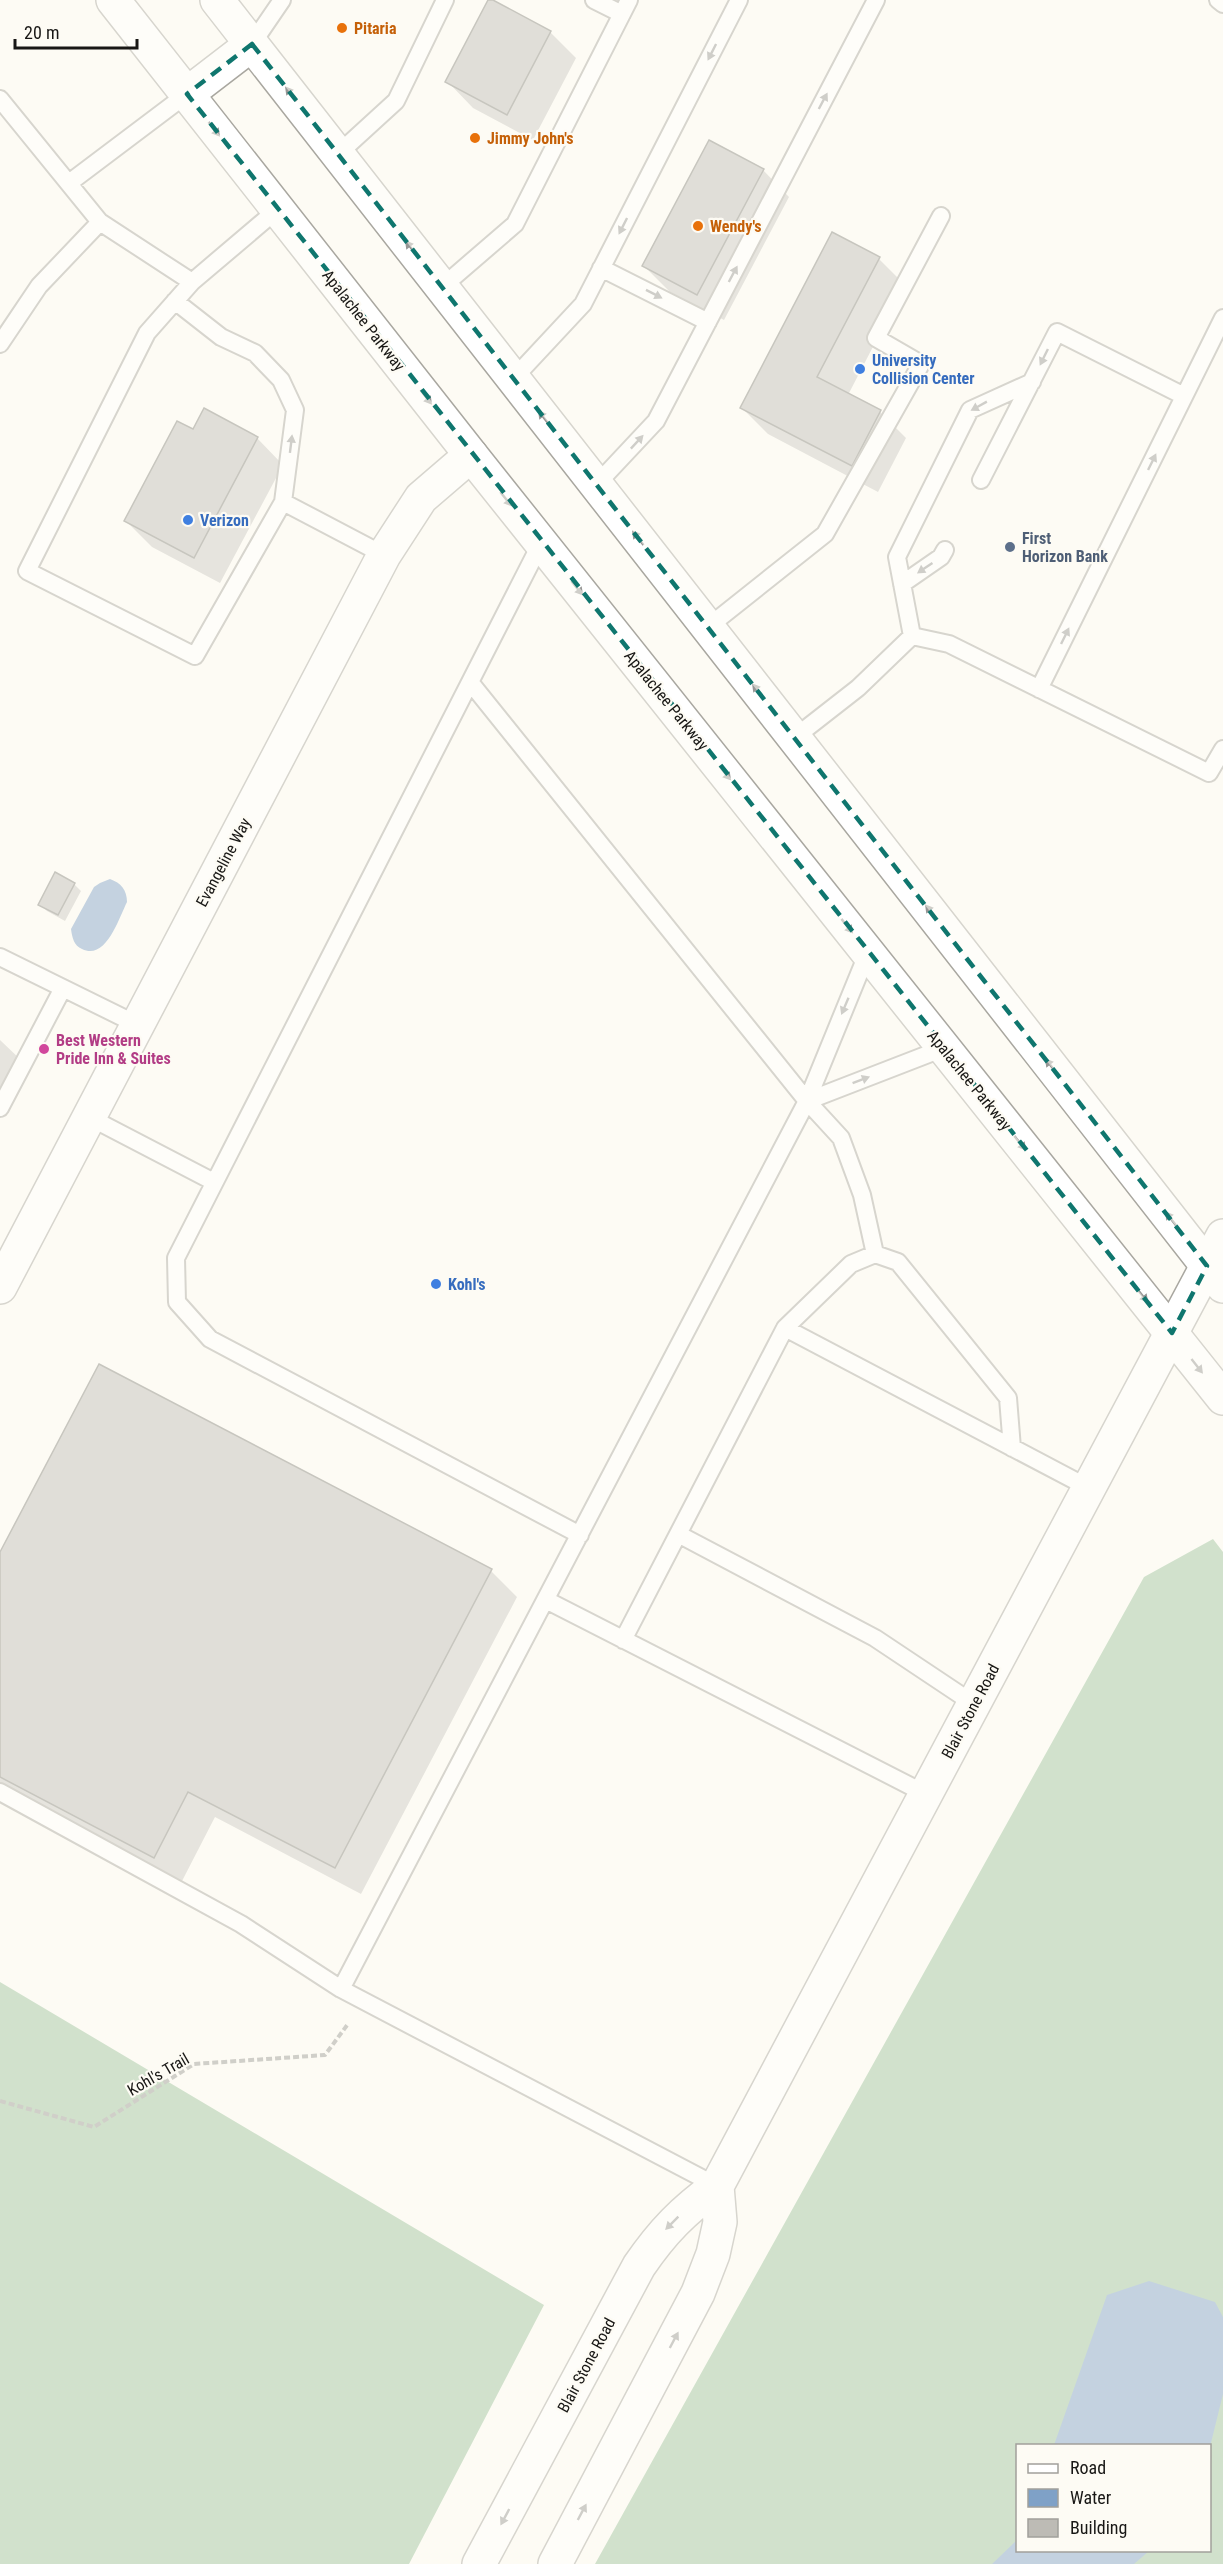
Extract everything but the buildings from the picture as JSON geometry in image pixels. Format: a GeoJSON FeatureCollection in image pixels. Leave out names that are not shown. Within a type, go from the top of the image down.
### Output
{"type":"FeatureCollection","features":[{"type":"Feature","properties":{"kind":"main road","name":"Apalachee Parkway"},"geometry":{"type":"LineString","coordinates":[[113,0],[471,455],[1223,1398]]}},
{"type":"Feature","properties":{"kind":"main road"},"geometry":{"type":"LineString","coordinates":[[217,0],[1215,1276]]}},
{"type":"Feature","properties":{"kind":"main road"},"geometry":{"type":"LineString","coordinates":[[187,94],[252,44]]}},
{"type":"Feature","properties":{"kind":"main road","name":"Evangeline Way"},"geometry":{"type":"LineString","coordinates":[[0,1287],[384,555],[422,498],[471,455]]}},
{"type":"Feature","properties":{"kind":"main road","name":"Blair Stone Road"},"geometry":{"type":"LineString","coordinates":[[479,2564],[639,2266],[660,2234],[688,2207],[717,2186],[1172,1333],[1215,1276],[1223,1236]]}},
{"type":"Feature","properties":{"kind":"main road"},"geometry":{"type":"LineString","coordinates":[[555,2564],[698,2293],[713,2254],[720,2222],[717,2186]]}},
{"type":"Feature","properties":{"kind":"lane"},"geometry":{"type":"LineString","coordinates":[[252,44],[282,0]]}},
{"type":"Feature","properties":{"kind":"lane"},"geometry":{"type":"LineString","coordinates":[[338,154],[396,101],[444,0]]}},
{"type":"Feature","properties":{"kind":"lane"},"geometry":{"type":"LineString","coordinates":[[442,286],[515,224],[626,7],[594,0]]}},
{"type":"Feature","properties":{"kind":"lane"},"geometry":{"type":"LineString","coordinates":[[513,379],[583,304],[739,0]]}},
{"type":"Feature","properties":{"kind":"lane"},"geometry":{"type":"LineString","coordinates":[[596,485],[657,421],[876,0]]}},
{"type":"Feature","properties":{"kind":"lane"},"geometry":{"type":"LineString","coordinates":[[1218,0],[1223,4]]}},
{"type":"Feature","properties":{"kind":"lane"},"geometry":{"type":"LineString","coordinates":[[69,183],[187,94]]}},
{"type":"Feature","properties":{"kind":"lane"},"geometry":{"type":"LineString","coordinates":[[0,99],[100,222],[192,282]]}},
{"type":"Feature","properties":{"kind":"lane"},"geometry":{"type":"LineString","coordinates":[[175,301],[221,337],[255,353],[282,380],[295,410],[283,502],[195,656],[27,571],[147,333],[175,301],[192,282],[278,209]]}},
{"type":"Feature","properties":{"kind":"lane"},"geometry":{"type":"LineString","coordinates":[[708,627],[825,534],[921,364],[876,338],[941,216]]}},
{"type":"Feature","properties":{"kind":"lane"},"geometry":{"type":"LineString","coordinates":[[0,344],[39,286],[100,222]]}},
{"type":"Feature","properties":{"kind":"lane"},"geometry":{"type":"LineString","coordinates":[[602,268],[708,322]]}},
{"type":"Feature","properties":{"kind":"lane"},"geometry":{"type":"LineString","coordinates":[[1039,689],[1223,318]]}},
{"type":"Feature","properties":{"kind":"lane"},"geometry":{"type":"LineString","coordinates":[[981,480],[1057,332],[1184,396]]}},
{"type":"Feature","properties":{"kind":"lane"},"geometry":{"type":"LineString","coordinates":[[912,636],[897,557],[970,410],[1032,382]]}},
{"type":"Feature","properties":{"kind":"lane"},"geometry":{"type":"LineString","coordinates":[[283,502],[384,555]]}},
{"type":"Feature","properties":{"kind":"lane"},"geometry":{"type":"LineString","coordinates":[[541,543],[176,1258],[177,1302],[210,1339],[579,1535]]}},
{"type":"Feature","properties":{"kind":"lane"},"geometry":{"type":"LineString","coordinates":[[902,584],[941,557],[945,549]]}},
{"type":"Feature","properties":{"kind":"lane"},"geometry":{"type":"LineString","coordinates":[[912,636],[949,644],[1209,773],[1222,751]]}},
{"type":"Feature","properties":{"kind":"lane"},"geometry":{"type":"LineString","coordinates":[[794,738],[858,688],[912,636]]}},
{"type":"Feature","properties":{"kind":"lane"},"geometry":{"type":"LineString","coordinates":[[470,682],[807,1101],[841,1138],[861,1196],[874,1254]]}},
{"type":"Feature","properties":{"kind":"lane"},"geometry":{"type":"LineString","coordinates":[[341,1989],[807,1101],[868,952]]}},
{"type":"Feature","properties":{"kind":"lane"},"geometry":{"type":"LineString","coordinates":[[0,957],[138,1025]]}},
{"type":"Feature","properties":{"kind":"lane"},"geometry":{"type":"LineString","coordinates":[[0,1108],[63,988]]}},
{"type":"Feature","properties":{"kind":"lane"},"geometry":{"type":"LineString","coordinates":[[807,1101],[944,1048]]}},
{"type":"Feature","properties":{"kind":"lane"},"geometry":{"type":"LineString","coordinates":[[89,1117],[214,1182]]}},
{"type":"Feature","properties":{"kind":"lane"},"geometry":{"type":"LineString","coordinates":[[623,1640],[785,1328],[851,1264],[874,1254],[898,1262],[1008,1398],[1012,1448]]}},
{"type":"Feature","properties":{"kind":"lane"},"geometry":{"type":"LineString","coordinates":[[785,1328],[1089,1488]]}},
{"type":"Feature","properties":{"kind":"lane"},"geometry":{"type":"LineString","coordinates":[[678,1534],[875,1638],[974,1704]]}},
{"type":"Feature","properties":{"kind":"lane"},"geometry":{"type":"LineString","coordinates":[[546,1600],[926,1794]]}},
{"type":"Feature","properties":{"kind":"lane"},"geometry":{"type":"LineString","coordinates":[[0,1792],[241,1924],[341,1989],[717,2186]]}},
{"type":"Feature","properties":{"kind":"path","name":"Kohl's Trail"},"geometry":{"type":"LineString","coordinates":[[0,2101],[94,2127],[194,2064],[325,2055],[354,2017]]}},
{"type":"Feature","properties":{"kind":"highlighted area"},"geometry":{"type":"Polygon","coordinates":[[[252,44],[1207,1266],[1172,1333],[187,94],[252,44]]]}},
{"type":"Feature","properties":{"kind":"green space"},"geometry":{"type":"Polygon","coordinates":[[[1213,1539],[1223,1552],[1223,2564],[595,2564],[1144,1577],[1213,1539]]]}},
{"type":"Feature","properties":{"kind":"green space"},"geometry":{"type":"Polygon","coordinates":[[[0,1982],[544,2305],[409,2564],[0,2564],[0,1982]]]}},
{"type":"Feature","properties":{"kind":"water"},"geometry":{"type":"Polygon","coordinates":[[[110,879],[123,888],[127,902],[116,927],[105,944],[98,949],[90,951],[79,948],[71,929],[94,887],[110,879]]]}},
{"type":"Feature","properties":{"kind":"water"},"geometry":{"type":"Polygon","coordinates":[[[1149,2281],[1215,2302],[1223,2317],[1223,2394],[1211,2444],[1054,2444],[1107,2295],[1149,2281]]]}},
{"type":"Feature","properties":{"kind":"water"},"geometry":{"type":"Polygon","coordinates":[[[1016,2541],[1016,2552],[1148,2552],[1134,2564],[992,2564],[1016,2541]]]}},
{"type":"Feature","properties":{"kind":"place","name":"Pitaria"},"geometry":{"type":"Point","coordinates":[342,28]}},
{"type":"Feature","properties":{"kind":"place","name":"Jimmy John's"},"geometry":{"type":"Point","coordinates":[475,138]}},
{"type":"Feature","properties":{"kind":"place","name":"Wendy's"},"geometry":{"type":"Point","coordinates":[698,226]}},
{"type":"Feature","properties":{"kind":"place","name":"University Collision Center"},"geometry":{"type":"Point","coordinates":[860,369]}},
{"type":"Feature","properties":{"kind":"place","name":"Verizon"},"geometry":{"type":"Point","coordinates":[188,520]}},
{"type":"Feature","properties":{"kind":"place","name":"First Horizon Bank"},"geometry":{"type":"Point","coordinates":[1010,547]}},
{"type":"Feature","properties":{"kind":"place","name":"Best Western Pride Inn & Suites"},"geometry":{"type":"Point","coordinates":[44,1049]}},
{"type":"Feature","properties":{"kind":"place","name":"Kohl's"},"geometry":{"type":"Point","coordinates":[436,1284]}}]}
